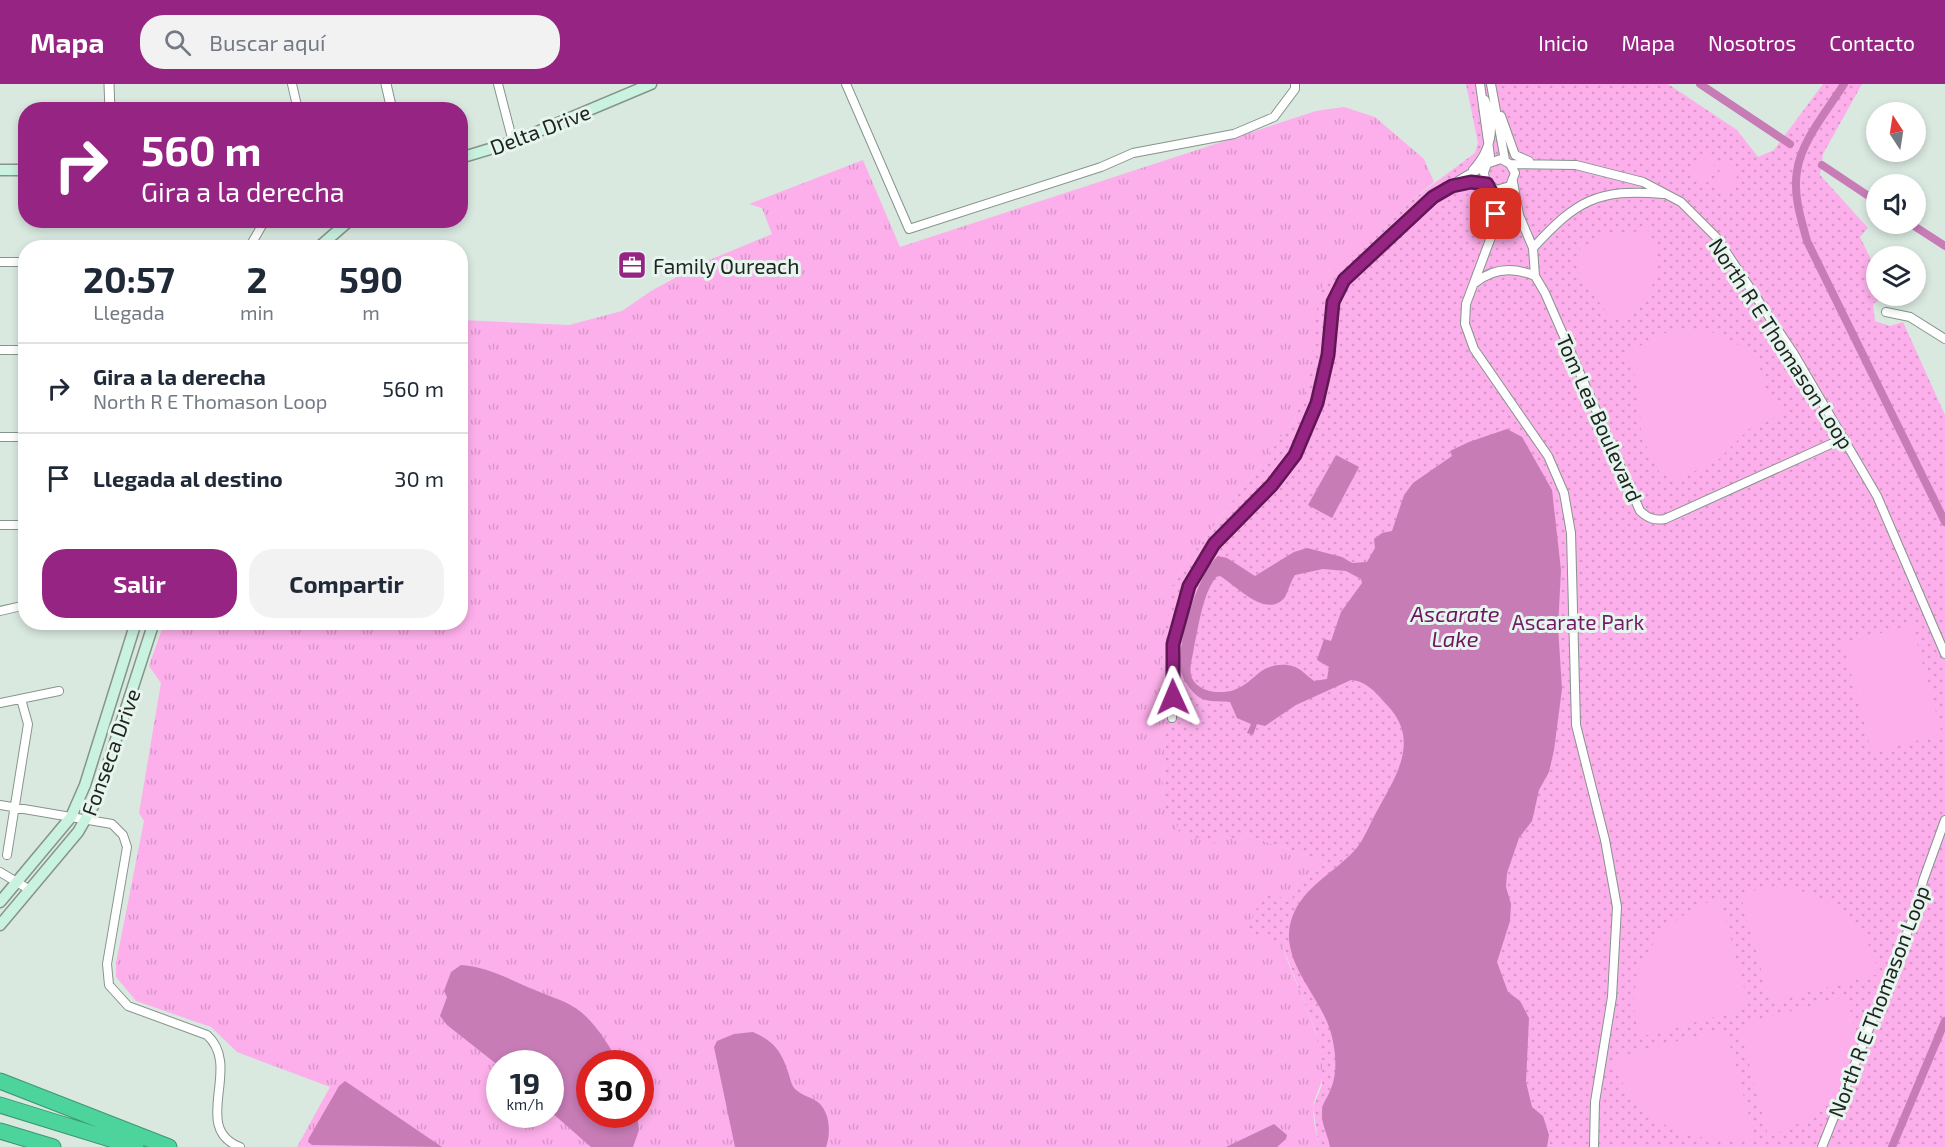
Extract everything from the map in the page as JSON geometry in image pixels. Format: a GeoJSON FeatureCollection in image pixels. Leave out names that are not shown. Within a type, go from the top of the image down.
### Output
{"type":"FeatureCollection","features":[{"type":"Feature","properties":{"kind":"highway"},"geometry":{"type":"LineString","coordinates":[[0,1081],[169,1147]]}},
{"type":"Feature","properties":{"kind":"highway"},"geometry":{"type":"LineString","coordinates":[[0,1105],[136,1147]]}},
{"type":"Feature","properties":{"kind":"highway"},"geometry":{"type":"LineString","coordinates":[[0,1131],[53,1147]]}},
{"type":"Feature","properties":{"kind":"main road","name":"Delta Drive"},"geometry":{"type":"LineString","coordinates":[[468,156],[513,142],[651,84]]}},
{"type":"Feature","properties":{"kind":"main road"},"geometry":{"type":"LineString","coordinates":[[0,170],[18,170]]}},
{"type":"Feature","properties":{"kind":"main road"},"geometry":{"type":"LineString","coordinates":[[328,240],[342,228]]}},
{"type":"Feature","properties":{"kind":"main road"},"geometry":{"type":"LineString","coordinates":[[334,240],[336,234]]}},
{"type":"Feature","properties":{"kind":"main road","name":"Fonseca Drive"},"geometry":{"type":"LineString","coordinates":[[0,902],[71,817],[85,785],[133,630]]}},
{"type":"Feature","properties":{"kind":"main road","name":"Fonseca Drive"},"geometry":{"type":"LineString","coordinates":[[0,925],[86,820],[107,772],[151,630]]}},
{"type":"Feature","properties":{"kind":"street"},"geometry":{"type":"LineString","coordinates":[[109,84],[110,102]]}},
{"type":"Feature","properties":{"kind":"street"},"geometry":{"type":"LineString","coordinates":[[292,84],[296,102]]}},
{"type":"Feature","properties":{"kind":"street"},"geometry":{"type":"LineString","coordinates":[[386,84],[390,102]]}},
{"type":"Feature","properties":{"kind":"street"},"geometry":{"type":"LineString","coordinates":[[498,84],[513,142]]}},
{"type":"Feature","properties":{"kind":"street"},"geometry":{"type":"LineString","coordinates":[[846,84],[909,229],[1101,167],[1133,153],[1234,134],[1274,117],[1295,89],[1295,84]]}},
{"type":"Feature","properties":{"kind":"street"},"geometry":{"type":"LineString","coordinates":[[1452,186],[1471,182],[1506,189],[1513,182],[1515,172],[1508,162],[1491,84]]}},
{"type":"Feature","properties":{"kind":"street"},"geometry":{"type":"LineString","coordinates":[[1480,88],[1489,141],[1484,176],[1496,214],[1494,229],[1464,313],[1468,337],[1548,456],[1564,493],[1571,532],[1576,725],[1605,840],[1617,907],[1612,997],[1595,1102],[1594,1147]]}},
{"type":"Feature","properties":{"kind":"street"},"geometry":{"type":"LineString","coordinates":[[1498,111],[1506,126],[1515,155],[1539,163]]}},
{"type":"Feature","properties":{"kind":"street"},"geometry":{"type":"LineString","coordinates":[[1172,718],[1173,644],[1189,586],[1214,544],[1272,485],[1295,455],[1317,403],[1328,355],[1333,302],[1338,290],[1351,271],[1420,207],[1473,170],[1486,154],[1489,141]]}},
{"type":"Feature","properties":{"kind":"street"},"geometry":{"type":"LineString","coordinates":[[1473,170],[1497,159],[1508,162]]}},
{"type":"Feature","properties":{"kind":"street","name":"North R E Thomason Loop"},"geometry":{"type":"LineString","coordinates":[[1508,162],[1576,165],[1606,171],[1643,182],[1695,213],[1716,237],[1794,354],[1844,438],[1898,540],[1945,654]]}},
{"type":"Feature","properties":{"kind":"street","name":"Tom Lea Boulevard"},"geometry":{"type":"LineString","coordinates":[[1513,182],[1519,215],[1533,248],[1535,276],[1555,314],[1640,511],[1647,517],[1665,519],[1844,438]]}},
{"type":"Feature","properties":{"kind":"street"},"geometry":{"type":"LineString","coordinates":[[1533,248],[1562,217],[1584,202],[1622,193],[1667,195]]}},
{"type":"Feature","properties":{"kind":"street"},"geometry":{"type":"LineString","coordinates":[[0,262],[18,262]]}},
{"type":"Feature","properties":{"kind":"street"},"geometry":{"type":"LineString","coordinates":[[1473,285],[1492,273],[1503,270],[1525,271],[1535,276]]}},
{"type":"Feature","properties":{"kind":"street"},"geometry":{"type":"LineString","coordinates":[[1886,312],[1910,317],[1945,339]]}},
{"type":"Feature","properties":{"kind":"street"},"geometry":{"type":"LineString","coordinates":[[0,350],[18,350]]}},
{"type":"Feature","properties":{"kind":"street"},"geometry":{"type":"LineString","coordinates":[[0,437],[18,437]]}},
{"type":"Feature","properties":{"kind":"street"},"geometry":{"type":"LineString","coordinates":[[0,525],[18,525]]}},
{"type":"Feature","properties":{"kind":"street"},"geometry":{"type":"LineString","coordinates":[[0,611],[18,607]]}},
{"type":"Feature","properties":{"kind":"street"},"geometry":{"type":"LineString","coordinates":[[0,704],[58,691]]}},
{"type":"Feature","properties":{"kind":"street"},"geometry":{"type":"LineString","coordinates":[[7,855],[28,724],[21,699]]}},
{"type":"Feature","properties":{"kind":"street"},"geometry":{"type":"LineString","coordinates":[[0,805],[112,824],[119,829],[127,841],[107,964],[109,985],[128,1006],[207,1035],[213,1040],[222,1064],[216,1107],[218,1124],[226,1138],[240,1147]]}},
{"type":"Feature","properties":{"kind":"street","name":"North R E Thomason Loop"},"geometry":{"type":"LineString","coordinates":[[1822,1147],[1917,908],[1923,881],[1945,820]]}},
{"type":"Feature","properties":{"kind":"street"},"geometry":{"type":"LineString","coordinates":[[0,872],[30,890]]}},
{"type":"Feature","properties":{"kind":"green space","name":"Ascarate Park"},"geometry":{"type":"Polygon","coordinates":[[[1466,84],[1668,84],[1737,130],[1758,157],[1774,150],[1823,84],[1862,84],[1823,154],[1820,175],[1866,226],[1866,230],[1860,237],[1866,249],[1866,306],[1873,306],[1875,321],[1890,326],[1903,322],[1945,415],[1945,1147],[1319,1147],[1313,1107],[1322,1085],[1322,1061],[1315,1029],[1282,945],[1247,931],[1264,892],[1291,901],[1298,882],[1327,863],[1244,834],[1240,842],[1218,834],[1214,844],[1176,830],[1178,824],[1162,804],[1166,709],[1160,663],[1173,586],[1183,567],[1294,420],[1308,385],[1319,292],[1328,276],[1371,241],[1409,202],[1475,153],[1478,143],[1466,84]]]}},
{"type":"Feature","properties":{"kind":"green space"},"geometry":{"type":"Polygon","coordinates":[[[1344,107],[1375,117],[1424,159],[1434,182],[1409,202],[1371,241],[1294,420],[1183,567],[1173,586],[1162,803],[1218,834],[1240,842],[1244,834],[1327,863],[1298,882],[1278,943],[1282,945],[1320,1050],[1323,1076],[1313,1107],[1319,1147],[297,1147],[330,1087],[237,1052],[211,1027],[136,1001],[116,977],[116,963],[144,821],[139,813],[161,683],[149,666],[162,630],[468,630],[468,320],[569,325],[622,311],[690,268],[772,234],[762,208],[749,204],[863,160],[900,247],[1316,111],[1344,107]]]}},
{"type":"Feature","properties":{"kind":"green space"},"geometry":{"type":"Polygon","coordinates":[[[1699,153],[1716,160],[1706,184],[1690,178],[1699,153]]]}},
{"type":"Feature","properties":{"kind":"green space"},"geometry":{"type":"Polygon","coordinates":[[[1723,162],[1740,169],[1730,193],[1713,187],[1723,162]]]}},
{"type":"Feature","properties":{"kind":"green space"},"geometry":{"type":"Polygon","coordinates":[[[1648,230],[1656,258],[1653,284],[1639,306],[1614,321],[1586,286],[1575,262],[1581,247],[1604,236],[1648,230]]]}},
{"type":"Feature","properties":{"kind":"green space"},"geometry":{"type":"Polygon","coordinates":[[[1695,330],[1722,334],[1757,358],[1766,388],[1783,414],[1749,429],[1717,461],[1678,479],[1660,473],[1641,436],[1639,386],[1625,354],[1664,333],[1695,330]]]}},
{"type":"Feature","properties":{"kind":"green space"},"geometry":{"type":"Polygon","coordinates":[[[1912,625],[1942,734],[1872,753],[1843,643],[1912,625]]]}},
{"type":"Feature","properties":{"kind":"green space"},"geometry":{"type":"Polygon","coordinates":[[[1776,887],[1812,895],[1829,902],[1843,912],[1866,939],[1879,974],[1775,1001],[1769,998],[1740,893],[1776,887]]]}},
{"type":"Feature","properties":{"kind":"green space"},"geometry":{"type":"Polygon","coordinates":[[[1720,898],[1748,1003],[1745,1009],[1640,1037],[1635,1014],[1635,991],[1640,970],[1649,951],[1662,933],[1679,918],[1720,898]]]}},
{"type":"Feature","properties":{"kind":"green space"},"geometry":{"type":"Polygon","coordinates":[[[1847,996],[1852,1020],[1853,1043],[1848,1065],[1840,1084],[1828,1101],[1811,1115],[1791,1127],[1768,1135],[1740,1030],[1744,1024],[1847,996]]]}},
{"type":"Feature","properties":{"kind":"green space"},"geometry":{"type":"Polygon","coordinates":[[[1720,1030],[1727,1034],[1755,1138],[1731,1140],[1708,1138],[1686,1134],[1666,1125],[1648,1114],[1633,1099],[1621,1080],[1613,1058],[1720,1030]]]}},
{"type":"Feature","properties":{"kind":"water","name":"Ascarate Lake"},"geometry":{"type":"Polygon","coordinates":[[[1507,429],[1522,437],[1552,490],[1561,570],[1558,627],[1562,689],[1554,750],[1549,772],[1539,790],[1532,821],[1519,838],[1507,873],[1506,887],[1511,904],[1510,921],[1497,962],[1508,992],[1520,1001],[1529,1018],[1526,1082],[1532,1107],[1543,1116],[1549,1135],[1547,1147],[1330,1147],[1322,1112],[1333,1084],[1334,1047],[1326,1020],[1297,967],[1289,939],[1290,925],[1294,912],[1308,892],[1345,860],[1364,837],[1402,758],[1404,745],[1402,731],[1397,718],[1367,685],[1351,680],[1296,705],[1265,726],[1257,724],[1253,735],[1247,733],[1251,724],[1237,718],[1230,702],[1203,699],[1189,687],[1181,672],[1181,645],[1196,593],[1210,565],[1218,556],[1227,558],[1255,576],[1294,552],[1307,548],[1342,557],[1352,563],[1367,562],[1375,548],[1374,539],[1382,533],[1392,531],[1404,495],[1413,483],[1452,456],[1450,451],[1507,429]],[[1323,569],[1295,575],[1285,597],[1278,603],[1270,605],[1252,599],[1220,576],[1216,577],[1207,593],[1199,620],[1191,665],[1193,681],[1209,691],[1229,691],[1241,687],[1263,670],[1277,665],[1299,669],[1314,681],[1327,679],[1329,667],[1317,660],[1324,639],[1331,641],[1341,612],[1362,583],[1361,579],[1346,571],[1323,569]]]}},
{"type":"Feature","properties":{"kind":"water"},"geometry":{"type":"Polygon","coordinates":[[[1336,455],[1359,467],[1332,518],[1308,505],[1336,455]]]}},
{"type":"Feature","properties":{"kind":"water"},"geometry":{"type":"Polygon","coordinates":[[[461,965],[481,968],[565,1002],[587,1017],[611,1050],[576,1050],[576,1128],[639,1128],[633,1147],[591,1147],[564,1123],[564,1050],[486,1050],[486,1056],[447,1025],[440,1016],[447,997],[444,991],[451,972],[461,965]]]}},
{"type":"Feature","properties":{"kind":"water"},"geometry":{"type":"Polygon","coordinates":[[[753,1032],[766,1039],[779,1052],[795,1089],[823,1107],[829,1136],[826,1147],[735,1147],[714,1047],[717,1041],[734,1034],[753,1032]]]}},
{"type":"Feature","properties":{"kind":"water"},"geometry":{"type":"Polygon","coordinates":[[[345,1081],[442,1147],[312,1145],[308,1142],[309,1138],[339,1086],[345,1081]]]}},
{"type":"Feature","properties":{"kind":"water"},"geometry":{"type":"Polygon","coordinates":[[[1274,1124],[1287,1135],[1277,1147],[1226,1147],[1274,1124]]]}},
{"type":"Feature","properties":{"kind":"waterway"},"geometry":{"type":"LineString","coordinates":[[1700,84],[1790,144]]}},
{"type":"Feature","properties":{"kind":"waterway"},"geometry":{"type":"LineString","coordinates":[[1844,84],[1804,148],[1796,180],[1800,216],[1807,241],[1945,522]]}},
{"type":"Feature","properties":{"kind":"waterway"},"geometry":{"type":"LineString","coordinates":[[1822,165],[1866,194]]}},
{"type":"Feature","properties":{"kind":"waterway"},"geometry":{"type":"LineString","coordinates":[[1926,234],[1945,246]]}},
{"type":"Feature","properties":{"kind":"waterway"},"geometry":{"type":"LineString","coordinates":[[1892,1147],[1945,1021]]}},
{"type":"Feature","properties":{"kind":"place","name":"Family Oureach"},"geometry":{"type":"Point","coordinates":[632,265]}},
{"type":"Feature","properties":{"kind":"route"},"geometry":{"type":"LineString","coordinates":[[1173,697],[1173,644],[1189,586],[1214,544],[1272,485],[1295,455],[1317,403],[1328,355],[1333,302],[1344,280],[1420,207],[1452,186],[1471,182],[1487,184],[1491,188],[1496,214]]}}]}
